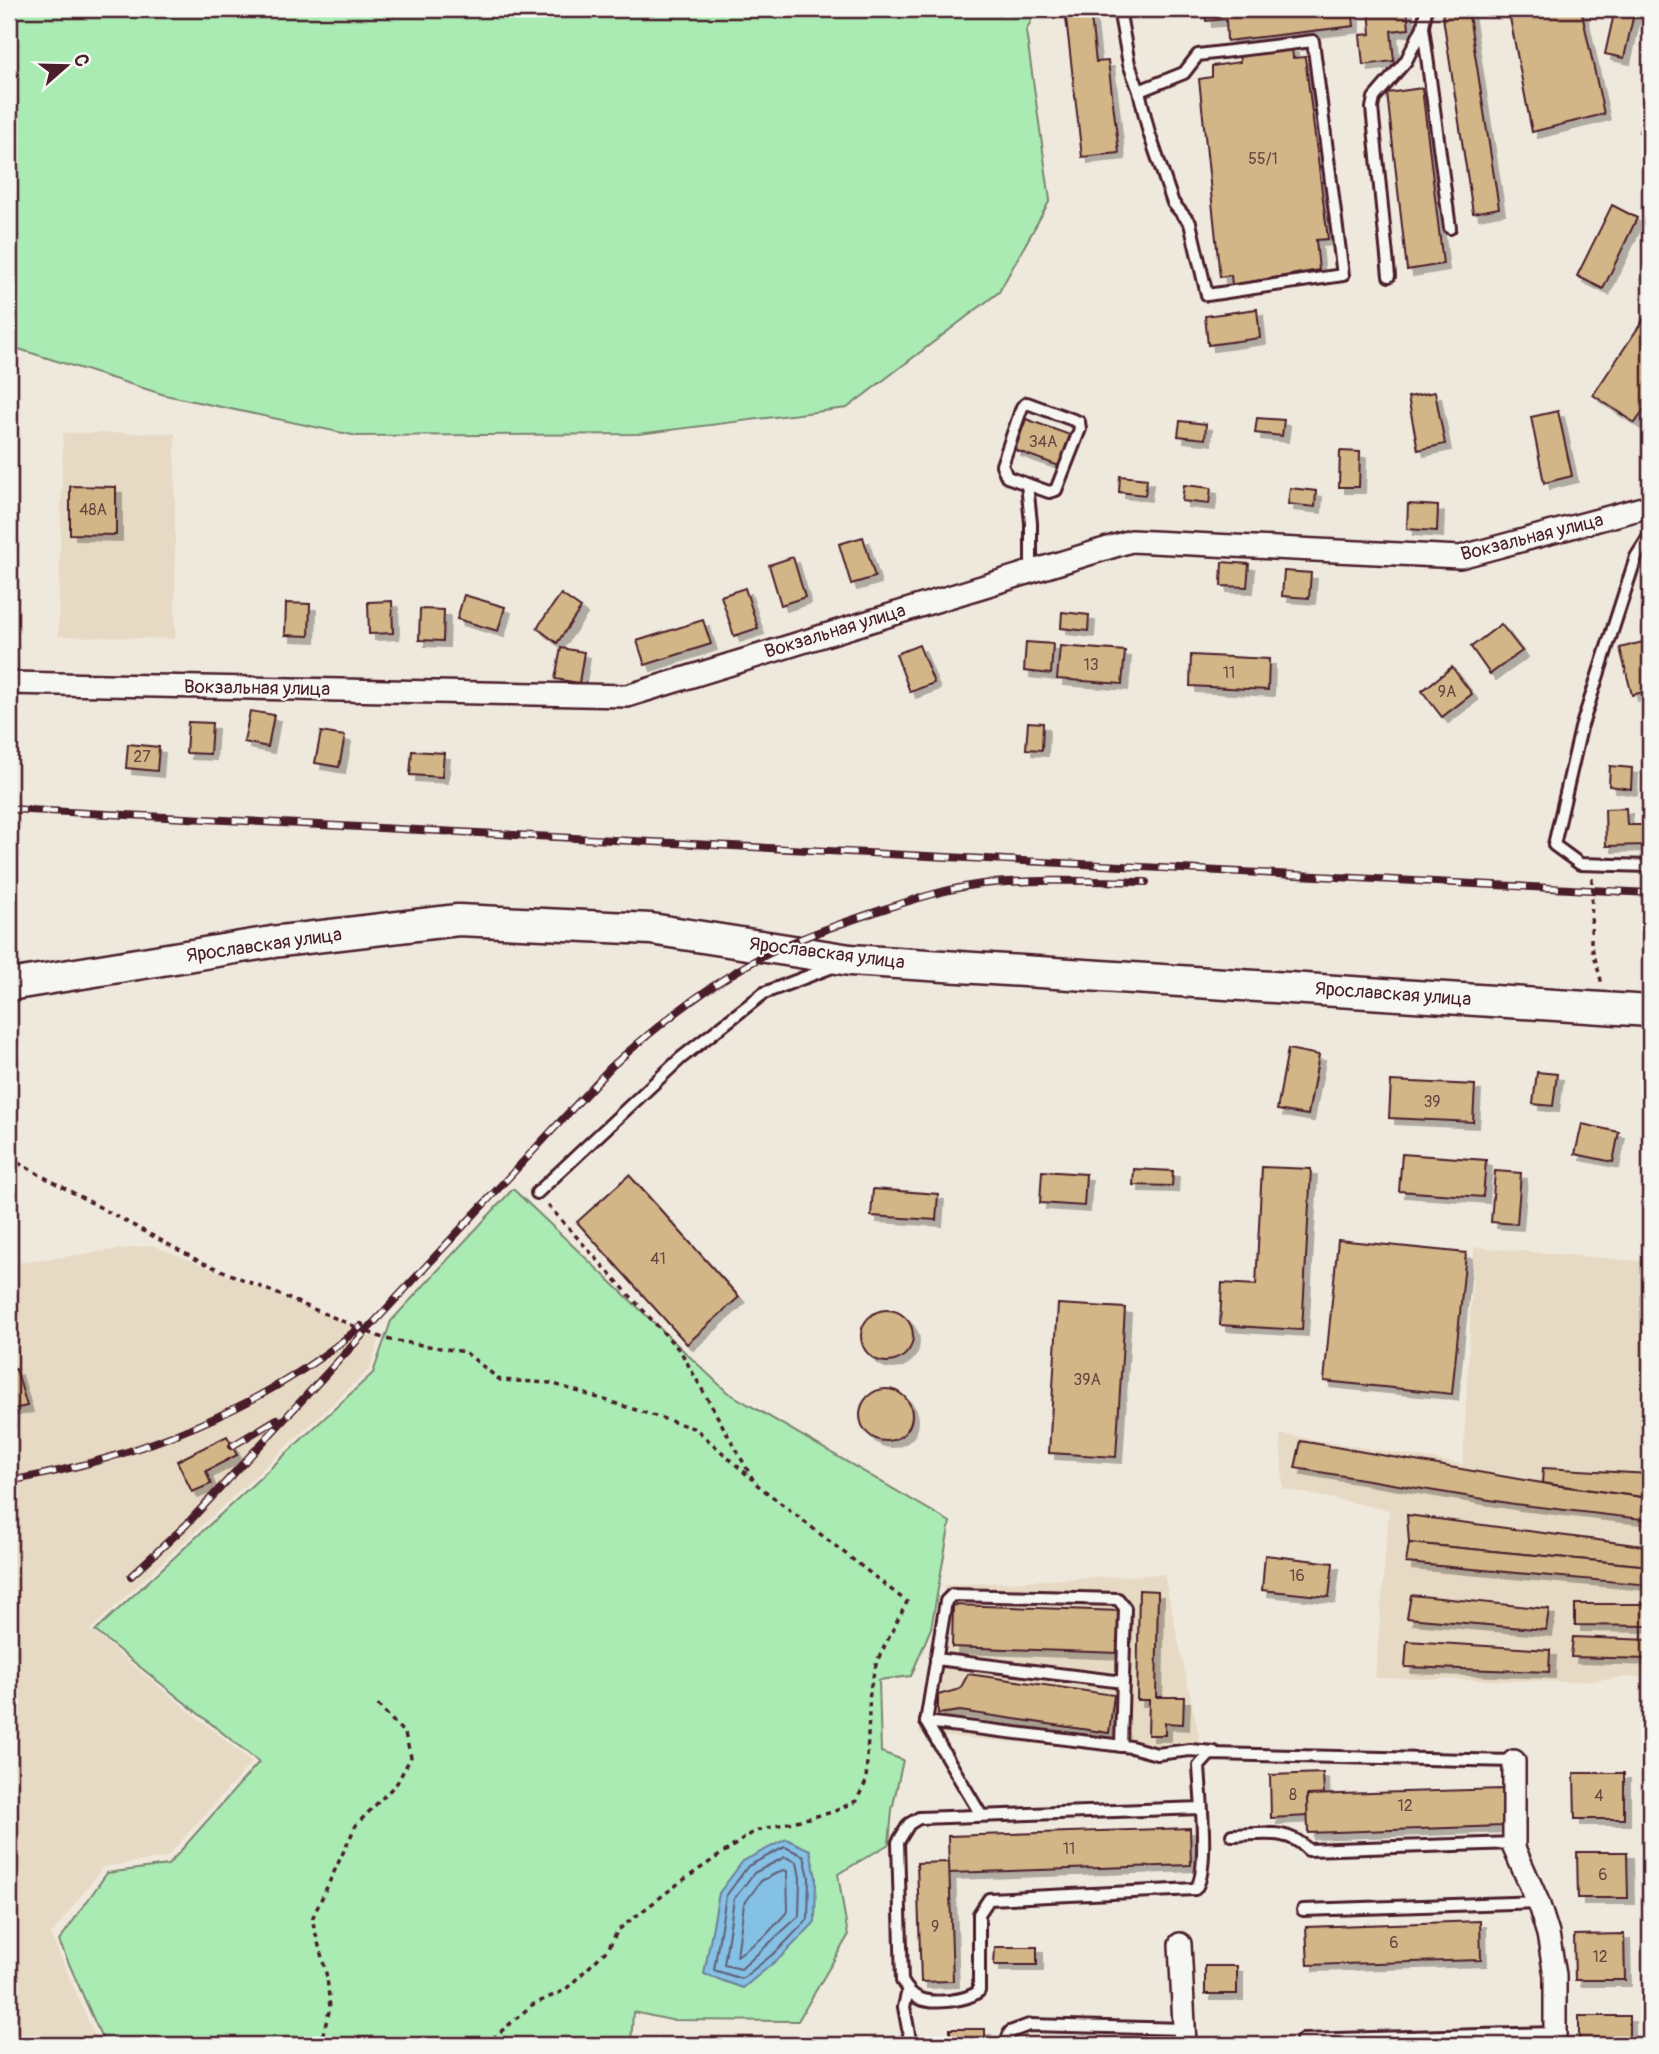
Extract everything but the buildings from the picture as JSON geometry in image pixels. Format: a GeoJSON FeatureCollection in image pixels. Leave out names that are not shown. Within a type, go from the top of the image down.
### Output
{"type":"FeatureCollection","features":[{"type":"Feature","properties":{"kind":"main road","name":"Ярославская улица"},"geometry":{"type":"LineString","coordinates":[[9,985],[272,942],[458,920],[652,929],[850,960],[1650,1011]]}},
{"type":"Feature","properties":{"kind":"street","name":"Вокзальная улица"},"geometry":{"type":"LineString","coordinates":[[9,683],[627,696],[1131,541],[1460,557],[1650,506]]}},
{"type":"Feature","properties":{"kind":"street"},"geometry":{"type":"LineString","coordinates":[[1514,1761],[1514,1843],[1538,1902],[1555,1975],[1555,2039]]}},
{"type":"Feature","properties":{"kind":"street"},"geometry":{"type":"LineString","coordinates":[[1180,1944],[1185,2037]]}},
{"type":"Feature","properties":{"kind":"lane"},"geometry":{"type":"LineString","coordinates":[[1119,9],[1129,64],[1149,133],[1173,203],[1189,223],[1207,295],[1343,275],[1313,41],[1198,55],[1184,73],[1139,91]]}},
{"type":"Feature","properties":{"kind":"lane"},"geometry":{"type":"LineString","coordinates":[[1389,276],[1372,108],[1374,98],[1406,61],[1423,27],[1426,9]]}},
{"type":"Feature","properties":{"kind":"lane"},"geometry":{"type":"LineString","coordinates":[[1423,27],[1450,228]]}},
{"type":"Feature","properties":{"kind":"lane"},"geometry":{"type":"LineString","coordinates":[[1033,403],[1074,417],[1079,422],[1080,429],[1060,485],[1049,492],[1027,484],[1007,477],[1002,465],[1022,407],[1033,403]]}},
{"type":"Feature","properties":{"kind":"lane"},"geometry":{"type":"LineString","coordinates":[[1027,484],[1031,523],[1031,570]]}},
{"type":"Feature","properties":{"kind":"lane"},"geometry":{"type":"LineString","coordinates":[[1650,535],[1636,557],[1581,728],[1554,845],[1580,864],[1650,866]]}},
{"type":"Feature","properties":{"kind":"lane"},"geometry":{"type":"LineString","coordinates":[[537,1193],[681,1058],[764,993],[850,960]]}},
{"type":"Feature","properties":{"kind":"lane"},"geometry":{"type":"LineString","coordinates":[[981,1815],[926,1722],[946,1601],[951,1595],[1118,1599],[1125,1608],[1121,1746]]}},
{"type":"Feature","properties":{"kind":"lane"},"geometry":{"type":"LineString","coordinates":[[936,1659],[1123,1682]]}},
{"type":"Feature","properties":{"kind":"lane"},"geometry":{"type":"LineString","coordinates":[[926,1722],[1121,1746],[1157,1754],[1190,1750],[1514,1761]]}},
{"type":"Feature","properties":{"kind":"lane"},"geometry":{"type":"LineString","coordinates":[[1201,1808],[919,1818],[909,1824],[898,1842],[902,1981],[908,1990],[922,2000],[961,1999],[972,1997],[979,1991],[978,1914],[989,1899],[1195,1889],[1203,1878],[1201,1808],[1199,1766],[1210,1755],[1219,1753]]}},
{"type":"Feature","properties":{"kind":"lane"},"geometry":{"type":"LineString","coordinates":[[1232,1835],[1283,1834],[1292,1836],[1308,1850],[1514,1843]]}},
{"type":"Feature","properties":{"kind":"lane"},"geometry":{"type":"LineString","coordinates":[[1303,1910],[1538,1902]]}},
{"type":"Feature","properties":{"kind":"lane"},"geometry":{"type":"LineString","coordinates":[[908,1990],[904,2007],[911,2045]]}},
{"type":"Feature","properties":{"kind":"lane"},"geometry":{"type":"LineString","coordinates":[[1005,2045],[1010,2032],[1029,2025],[1185,2037]]}},
{"type":"Feature","properties":{"kind":"lane"},"geometry":{"type":"LineString","coordinates":[[1302,2040],[1555,2039]]}},
{"type":"Feature","properties":{"kind":"path"},"geometry":{"type":"LineString","coordinates":[[1580,873],[1592,877],[1591,944],[1610,1007]]}},
{"type":"Feature","properties":{"kind":"path"},"geometry":{"type":"LineString","coordinates":[[9,1158],[199,1261],[385,1339],[465,1352],[500,1380],[551,1383],[696,1429],[755,1483],[907,1602],[877,1661],[870,1689],[866,1782],[856,1801],[833,1812],[755,1831],[679,1883],[618,1930],[608,1949],[565,1990],[531,2005],[485,2045]]}},
{"type":"Feature","properties":{"kind":"path"},"geometry":{"type":"LineString","coordinates":[[537,1193],[681,1352],[755,1483]]}},
{"type":"Feature","properties":{"kind":"path"},"geometry":{"type":"LineString","coordinates":[[320,2045],[330,2008],[327,1977],[312,1919],[356,1825],[397,1783],[411,1757],[405,1734],[375,1702]]}},
{"type":"Feature","properties":{"kind":"shaded area"},"geometry":{"type":"Polygon","coordinates":[[[63,433],[175,433],[175,639],[58,636],[63,433]]]}},
{"type":"Feature","properties":{"kind":"shaded area"},"geometry":{"type":"Polygon","coordinates":[[[152,1245],[380,1336],[370,1369],[90,1630],[252,1762],[166,1858],[103,1867],[51,1935],[99,2045],[9,2045],[9,1264],[152,1245]]]}},
{"type":"Feature","properties":{"kind":"shaded area"},"geometry":{"type":"Polygon","coordinates":[[[1474,1247],[1650,1262],[1650,1676],[1564,1682],[1375,1678],[1389,1510],[1283,1489],[1280,1434],[1463,1464],[1474,1247]]]}},
{"type":"Feature","properties":{"kind":"shaded area"},"geometry":{"type":"Polygon","coordinates":[[[1164,1574],[1199,1736],[1192,1758],[919,1734],[945,1585],[1164,1574]]]}},
{"type":"Feature","properties":{"kind":"green space"},"geometry":{"type":"Polygon","coordinates":[[[15,9],[1037,9],[1026,31],[1050,200],[999,292],[847,408],[638,434],[357,436],[165,395],[9,346],[15,9]]]}},
{"type":"Feature","properties":{"kind":"green space"},"geometry":{"type":"Polygon","coordinates":[[[513,1189],[727,1392],[950,1522],[931,1628],[911,1676],[879,1680],[881,1752],[903,1760],[892,1810],[889,1844],[838,1874],[848,1936],[798,2021],[671,2020],[633,2012],[631,2045],[105,2045],[59,1941],[107,1873],[168,1865],[259,1762],[95,1631],[373,1373],[391,1321],[513,1189]]]}},
{"type":"Feature","properties":{"kind":"water"},"geometry":{"type":"Polygon","coordinates":[[[786,1839],[810,1850],[816,1877],[815,1922],[783,1955],[743,1988],[704,1974],[719,1893],[743,1861],[786,1839]]]}},
{"type":"Feature","properties":{"kind":"railway"},"geometry":{"type":"LineString","coordinates":[[9,809],[1650,893]]}},
{"type":"Feature","properties":{"kind":"railway"},"geometry":{"type":"LineString","coordinates":[[131,1576],[186,1525],[611,1067],[670,1017],[713,986],[757,959],[806,937],[945,891],[982,884],[1023,881],[1146,882]]}},
{"type":"Feature","properties":{"kind":"railway"},"geometry":{"type":"LineString","coordinates":[[9,1481],[103,1459],[196,1426],[283,1382],[323,1356],[361,1326]]}},
{"type":"Feature","properties":{"kind":"railway"},"geometry":{"type":"LineString","coordinates":[[232,1446],[277,1419]]}}]}
